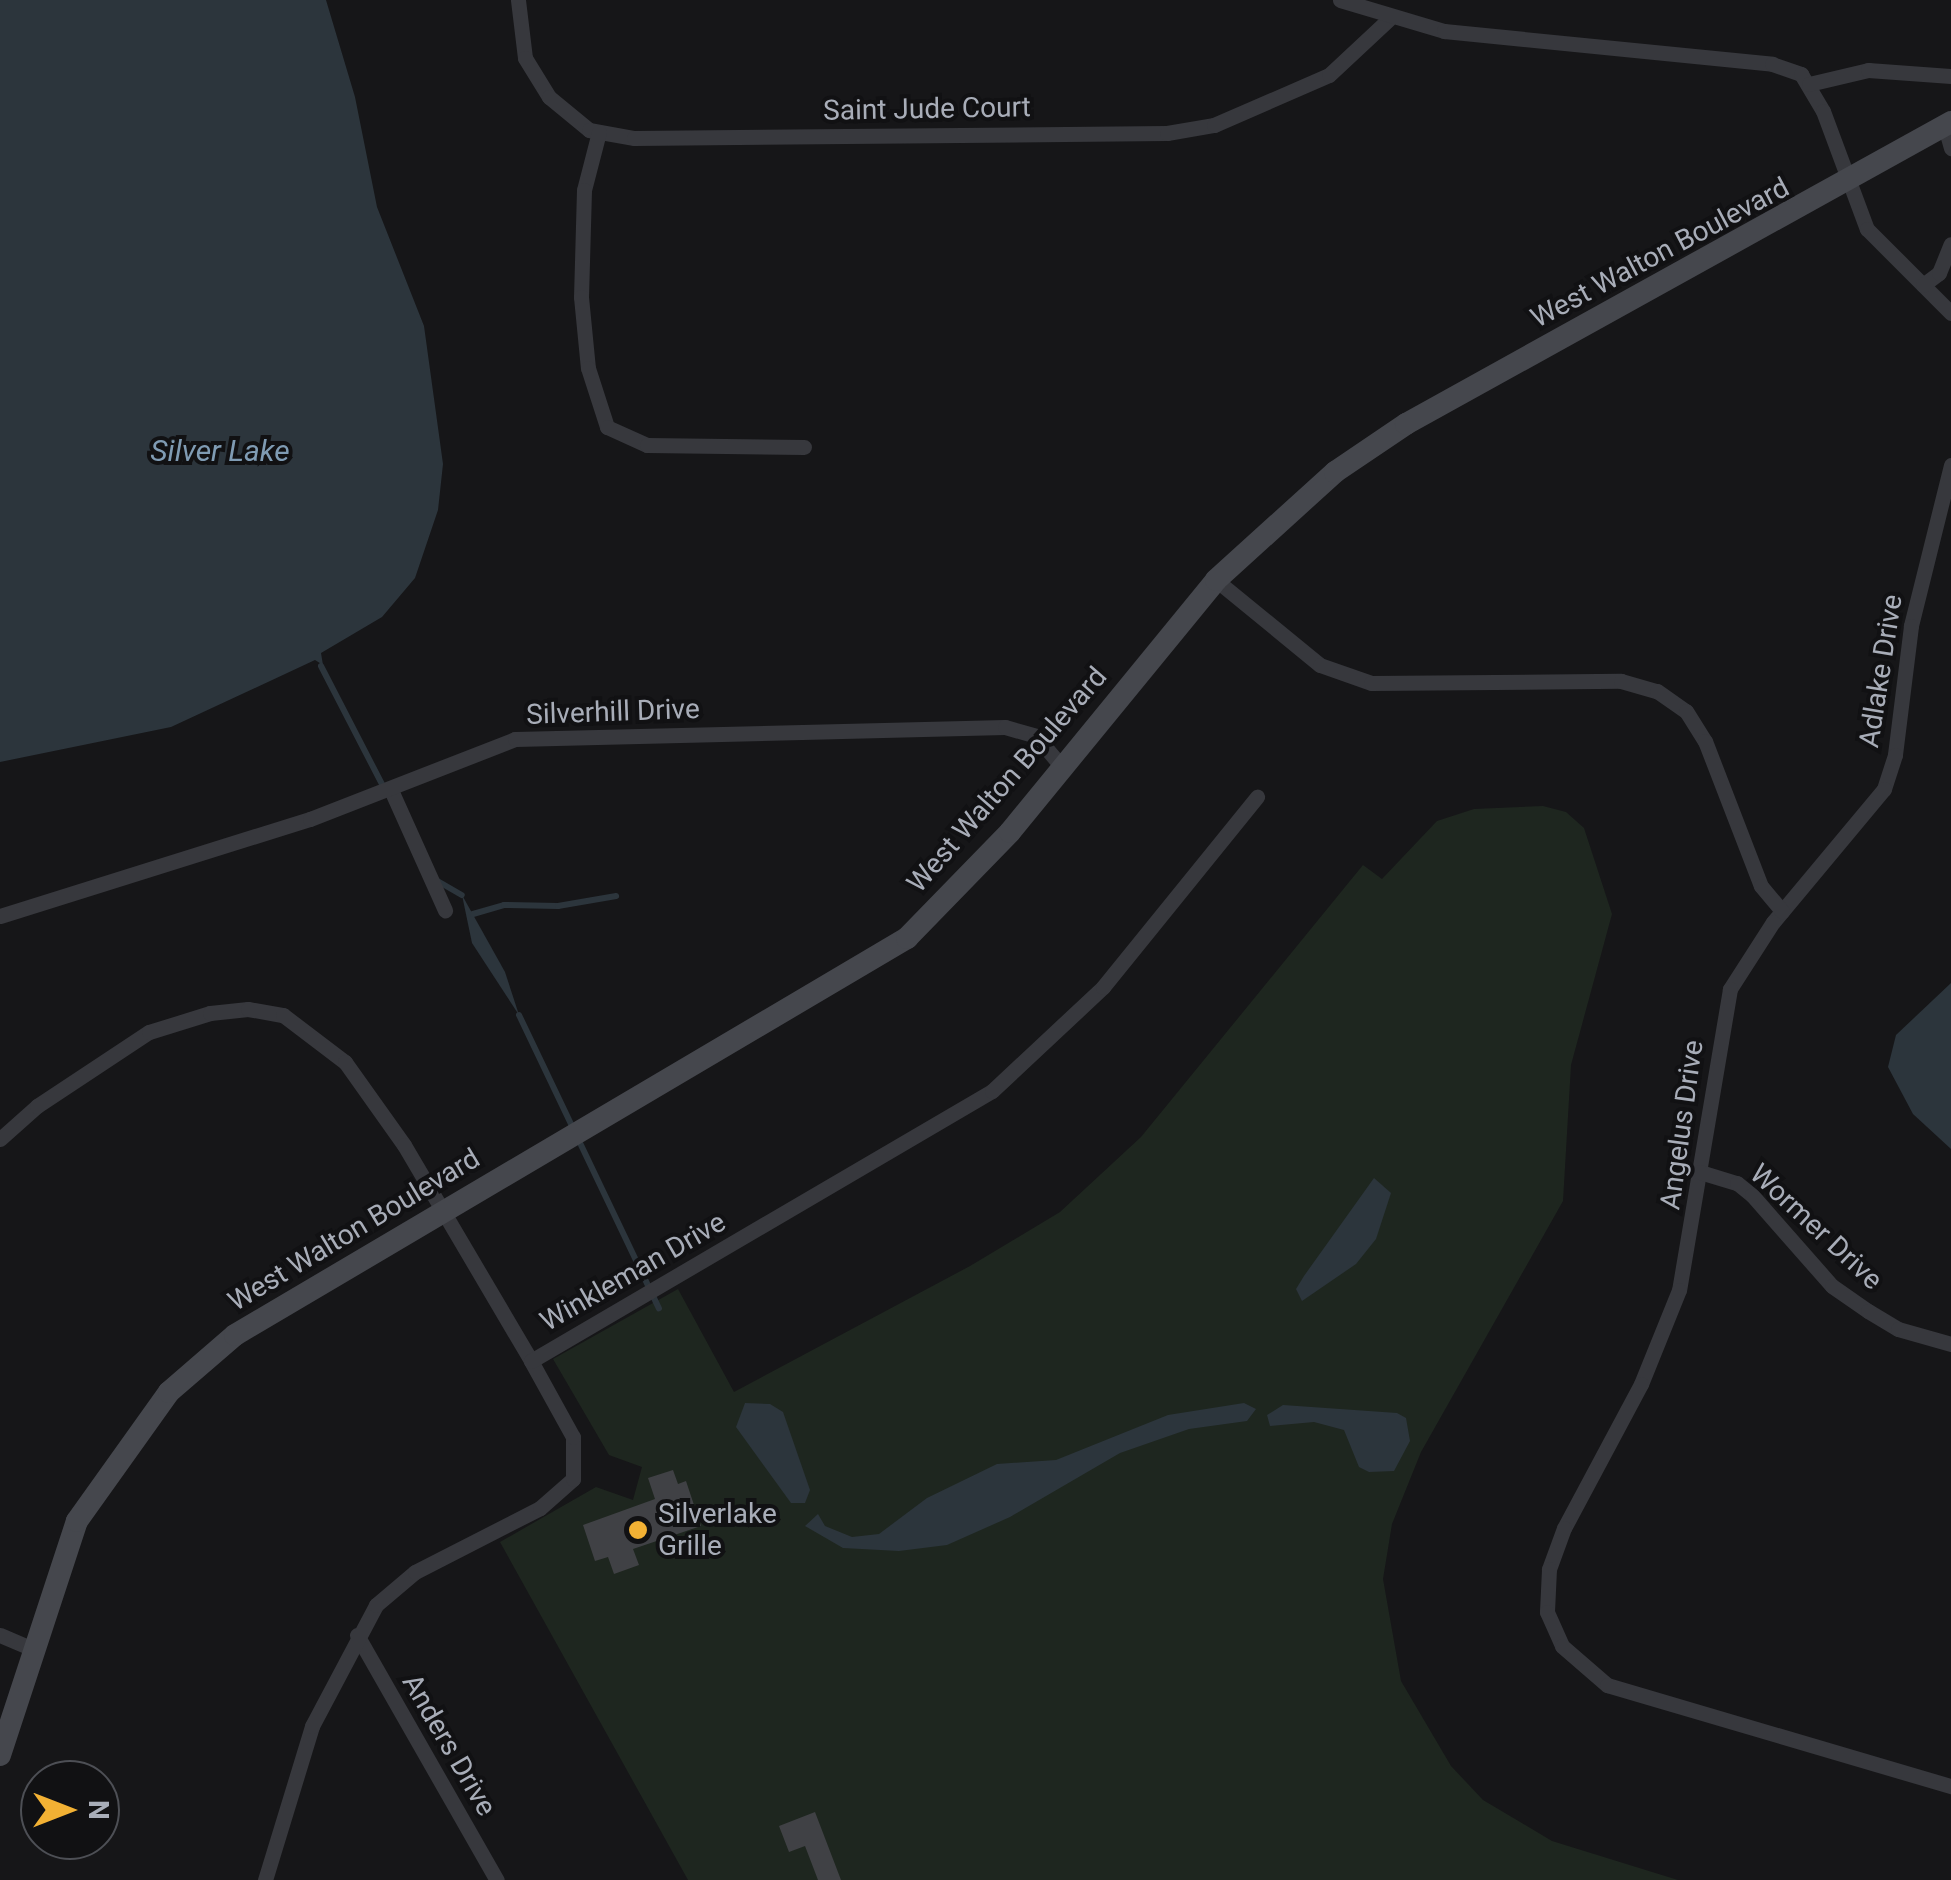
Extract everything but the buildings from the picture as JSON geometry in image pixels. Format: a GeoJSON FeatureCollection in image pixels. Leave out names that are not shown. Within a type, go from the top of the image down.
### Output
{"type":"FeatureCollection","features":[{"type":"Feature","properties":{"kind":"main road","name":"West Walton Boulevard"},"geometry":{"type":"LineString","coordinates":[[0,1755],[77,1521],[169,1392],[235,1335],[908,938],[1062,767],[1216,580],[1336,472],[1406,424],[1949,132]]}},
{"type":"Feature","properties":{"kind":"street","name":"Saint Jude Court"},"geometry":{"type":"LineString","coordinates":[[518,0],[524,58],[549,97],[598,132],[666,139],[1167,133],[1242,116],[1316,81],[1364,49],[1389,19]]}},
{"type":"Feature","properties":{"kind":"street"},"geometry":{"type":"LineString","coordinates":[[1340,0],[1389,19],[1444,31],[1772,64],[1809,84],[1846,186],[1867,230],[1951,312]]}},
{"type":"Feature","properties":{"kind":"street"},"geometry":{"type":"LineString","coordinates":[[1809,84],[1868,70],[1951,76]]}},
{"type":"Feature","properties":{"kind":"street"},"geometry":{"type":"LineString","coordinates":[[598,132],[584,190],[581,298],[588,368],[607,426],[646,445],[804,447]]}},
{"type":"Feature","properties":{"kind":"street"},"geometry":{"type":"LineString","coordinates":[[1923,285],[1939,272],[1951,244]]}},
{"type":"Feature","properties":{"kind":"street","name":"Adlake Drive"},"geometry":{"type":"LineString","coordinates":[[1782,911],[1884,790],[1901,716],[1910,626],[1951,465]]}},
{"type":"Feature","properties":{"kind":"street"},"geometry":{"type":"LineString","coordinates":[[1216,580],[1320,665],[1371,684],[1621,681],[1657,691],[1686,711],[1705,740],[1761,886],[1782,911]]}},
{"type":"Feature","properties":{"kind":"street","name":"Silverhill Drive"},"geometry":{"type":"LineString","coordinates":[[0,916],[391,790],[516,739],[1005,726],[1036,736],[1062,767]]}},
{"type":"Feature","properties":{"kind":"street"},"geometry":{"type":"LineString","coordinates":[[391,790],[444,910]]}},
{"type":"Feature","properties":{"kind":"street","name":"Winkleman Drive"},"geometry":{"type":"LineString","coordinates":[[265,1880],[312,1726],[357,1634],[376,1605],[414,1572],[565,1492],[578,1464],[574,1437],[531,1361],[992,1091],[1103,987],[1257,797]]}},
{"type":"Feature","properties":{"kind":"street","name":"Angelus Drive"},"geometry":{"type":"LineString","coordinates":[[1782,911],[1730,989],[1674,1307],[1641,1384],[1564,1528],[1548,1569],[1547,1612],[1562,1646],[1607,1685],[1951,1786]]}},
{"type":"Feature","properties":{"kind":"street"},"geometry":{"type":"LineString","coordinates":[[0,1140],[37,1106],[149,1032],[210,1014],[283,1015],[345,1062],[442,1212],[531,1361]]}},
{"type":"Feature","properties":{"kind":"street","name":"Wormer Drive"},"geometry":{"type":"LineString","coordinates":[[1700,1172],[1737,1182],[1832,1286],[1868,1311],[1898,1330],[1951,1344]]}},
{"type":"Feature","properties":{"kind":"street","name":"Anders Drive"},"geometry":{"type":"LineString","coordinates":[[357,1634],[497,1880]]}},
{"type":"Feature","properties":{"kind":"street"},"geometry":{"type":"LineString","coordinates":[[0,1635],[32,1649]]}},
{"type":"Feature","properties":{"kind":"shaded area"},"geometry":{"type":"Polygon","coordinates":[[[1543,806],[1566,812],[1584,828],[1612,914],[1571,1065],[1563,1201],[1421,1452],[1392,1524],[1383,1579],[1401,1681],[1451,1766],[1483,1800],[1552,1841],[1678,1880],[688,1880],[500,1542],[596,1487],[633,1500],[642,1467],[609,1455],[553,1359],[678,1289],[734,1392],[970,1266],[1060,1212],[1141,1137],[1363,865],[1382,879],[1437,821],[1474,809],[1543,806]]]}},
{"type":"Feature","properties":{"kind":"water","name":"Silver Lake"},"geometry":{"type":"Polygon","coordinates":[[[0,0],[326,0],[355,97],[377,207],[424,326],[443,464],[438,510],[415,578],[382,617],[321,653],[323,665],[315,660],[171,727],[0,762],[0,0]]]}},
{"type":"Feature","properties":{"kind":"water"},"geometry":{"type":"Polygon","coordinates":[[[462,895],[505,972],[519,1015],[472,943],[462,895]]]}},
{"type":"Feature","properties":{"kind":"water"},"geometry":{"type":"Polygon","coordinates":[[[1951,983],[1951,1149],[1913,1114],[1888,1067],[1896,1035],[1951,983]]]}},
{"type":"Feature","properties":{"kind":"water"},"geometry":{"type":"Polygon","coordinates":[[[1374,1178],[1391,1193],[1376,1239],[1356,1264],[1302,1301],[1296,1289],[1374,1178]]]}},
{"type":"Feature","properties":{"kind":"water"},"geometry":{"type":"Polygon","coordinates":[[[745,1403],[770,1404],[783,1412],[810,1490],[805,1503],[791,1503],[736,1427],[745,1403]]]}},
{"type":"Feature","properties":{"kind":"water"},"geometry":{"type":"Polygon","coordinates":[[[1244,1403],[1256,1409],[1247,1421],[1189,1429],[1120,1453],[1010,1517],[947,1545],[899,1551],[843,1548],[805,1526],[818,1514],[825,1526],[852,1537],[879,1534],[927,1498],[997,1464],[1056,1460],[1168,1415],[1244,1403]]]}},
{"type":"Feature","properties":{"kind":"water"},"geometry":{"type":"Polygon","coordinates":[[[1283,1405],[1397,1413],[1406,1418],[1410,1441],[1394,1471],[1369,1472],[1359,1467],[1344,1430],[1314,1422],[1270,1426],[1267,1415],[1283,1405]]]}},
{"type":"Feature","properties":{"kind":"waterway"},"geometry":{"type":"LineString","coordinates":[[321,666],[385,790]]}},
{"type":"Feature","properties":{"kind":"waterway"},"geometry":{"type":"LineString","coordinates":[[434,879],[462,895]]}},
{"type":"Feature","properties":{"kind":"waterway"},"geometry":{"type":"LineString","coordinates":[[473,914],[504,905],[558,906],[616,896]]}},
{"type":"Feature","properties":{"kind":"waterway"},"geometry":{"type":"LineString","coordinates":[[519,1015],[659,1308]]}},
{"type":"Feature","properties":{"kind":"place","name":"Silverlake Grille"},"geometry":{"type":"Point","coordinates":[638,1530]}}]}
